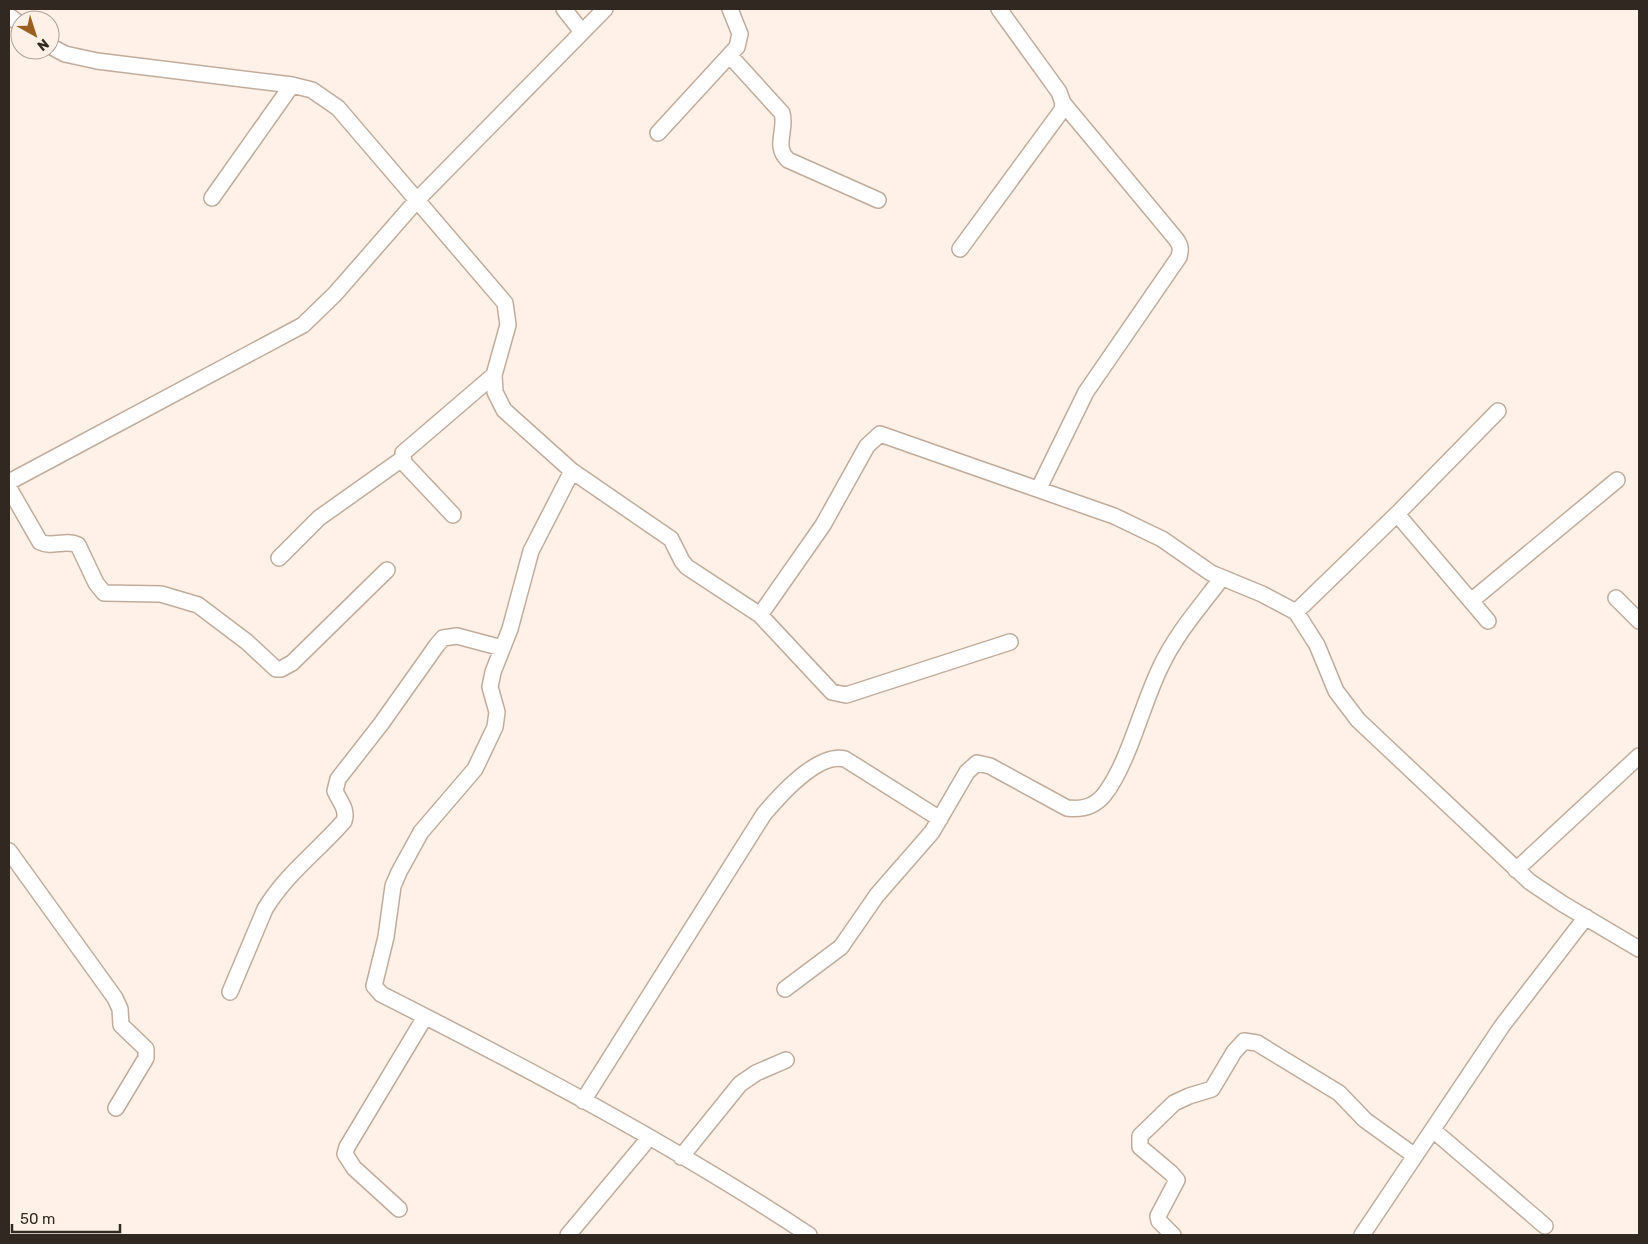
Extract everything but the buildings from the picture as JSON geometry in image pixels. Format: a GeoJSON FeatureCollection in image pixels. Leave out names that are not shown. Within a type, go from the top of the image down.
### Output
{"type":"FeatureCollection","features":[{"type":"Feature","properties":{"kind":"street"},"geometry":{"type":"LineString","coordinates":[[564,9],[582,32]]}},
{"type":"Feature","properties":{"kind":"street"},"geometry":{"type":"LineString","coordinates":[[9,482],[303,325],[335,294],[418,199],[605,9]]}},
{"type":"Feature","properties":{"kind":"street"},"geometry":{"type":"LineString","coordinates":[[658,133],[731,57],[740,40],[738,27],[730,9]]}},
{"type":"Feature","properties":{"kind":"street"},"geometry":{"type":"LineString","coordinates":[[999,9],[1059,92],[1063,103],[1180,246],[1180,251],[1086,392],[1039,488]]}},
{"type":"Feature","properties":{"kind":"street"},"geometry":{"type":"LineString","coordinates":[[60,51],[97,62],[292,85],[312,90],[338,108],[418,199],[505,303],[508,324],[494,375],[495,392],[504,410],[572,470],[664,533],[675,544],[682,561],[688,567],[760,616],[783,637],[826,686],[839,695],[846,695],[1010,642]]}},
{"type":"Feature","properties":{"kind":"street"},"geometry":{"type":"LineString","coordinates":[[731,57],[782,113],[785,124],[779,144],[783,155],[788,160],[878,200]]}},
{"type":"Feature","properties":{"kind":"street"},"geometry":{"type":"LineString","coordinates":[[212,198],[292,85]]}},
{"type":"Feature","properties":{"kind":"street"},"geometry":{"type":"LineString","coordinates":[[960,249],[1059,117],[1063,103]]}},
{"type":"Feature","properties":{"kind":"street"},"geometry":{"type":"LineString","coordinates":[[279,558],[331,508],[402,458],[403,452],[408,447],[494,375]]}},
{"type":"Feature","properties":{"kind":"street"},"geometry":{"type":"LineString","coordinates":[[1296,612],[1397,514],[1498,411]]}},
{"type":"Feature","properties":{"kind":"street"},"geometry":{"type":"LineString","coordinates":[[760,616],[823,525],[867,446],[880,434],[1039,488],[1143,529],[1221,578],[1262,594],[1296,612],[1308,628],[1336,691],[1345,705],[1516,870],[1550,895],[1639,949]]}},
{"type":"Feature","properties":{"kind":"street"},"geometry":{"type":"LineString","coordinates":[[402,458],[453,515]]}},
{"type":"Feature","properties":{"kind":"street"},"geometry":{"type":"LineString","coordinates":[[572,470],[531,551],[510,629],[490,687],[497,719],[479,761],[464,784],[422,832],[393,886],[386,937],[374,986],[381,994],[649,1138],[768,1207],[810,1235]]}},
{"type":"Feature","properties":{"kind":"street"},"geometry":{"type":"LineString","coordinates":[[1471,601],[1617,480]]}},
{"type":"Feature","properties":{"kind":"street"},"geometry":{"type":"LineString","coordinates":[[9,488],[40,542],[45,545],[68,543],[78,545],[96,583],[104,593],[161,594],[198,605],[247,642],[276,668],[281,669],[292,663],[387,570]]}},
{"type":"Feature","properties":{"kind":"street"},"geometry":{"type":"LineString","coordinates":[[1397,514],[1488,622]]}},
{"type":"Feature","properties":{"kind":"street"},"geometry":{"type":"LineString","coordinates":[[786,989],[840,947],[877,895],[940,819],[967,772],[977,763],[990,766],[1067,808],[1078,810],[1090,806],[1103,796],[1115,778],[1160,666],[1185,627],[1221,578]]}},
{"type":"Feature","properties":{"kind":"street"},"geometry":{"type":"LineString","coordinates":[[1616,598],[1639,621]]}},
{"type":"Feature","properties":{"kind":"street"},"geometry":{"type":"LineString","coordinates":[[230,992],[273,896],[296,869],[344,822],[345,809],[335,792],[338,779],[382,724],[437,645],[443,638],[450,635],[502,648]]}},
{"type":"Feature","properties":{"kind":"street"},"geometry":{"type":"LineString","coordinates":[[1516,870],[1639,756]]}},
{"type":"Feature","properties":{"kind":"street"},"geometry":{"type":"LineString","coordinates":[[583,1101],[764,814],[792,783],[820,764],[837,757],[845,759],[940,819]]}},
{"type":"Feature","properties":{"kind":"street"},"geometry":{"type":"LineString","coordinates":[[9,851],[115,998],[120,1009],[121,1025],[146,1049],[146,1058],[116,1108]]}},
{"type":"Feature","properties":{"kind":"street"},"geometry":{"type":"LineString","coordinates":[[1362,1235],[1519,1002],[1586,917]]}},
{"type":"Feature","properties":{"kind":"street"},"geometry":{"type":"LineString","coordinates":[[399,1209],[354,1168],[345,1154],[347,1147],[425,1016]]}},
{"type":"Feature","properties":{"kind":"street"},"geometry":{"type":"LineString","coordinates":[[1173,1235],[1159,1221],[1158,1216],[1176,1186],[1177,1180],[1171,1172],[1140,1147],[1140,1136],[1174,1104],[1190,1096],[1212,1089],[1234,1052],[1244,1041],[1258,1043],[1339,1093],[1365,1120],[1415,1156]]}},
{"type":"Feature","properties":{"kind":"street"},"geometry":{"type":"LineString","coordinates":[[682,1157],[740,1084],[756,1073],[786,1060]]}},
{"type":"Feature","properties":{"kind":"street"},"geometry":{"type":"LineString","coordinates":[[1433,1130],[1545,1226]]}},
{"type":"Feature","properties":{"kind":"street"},"geometry":{"type":"LineString","coordinates":[[568,1235],[649,1138]]}}]}
